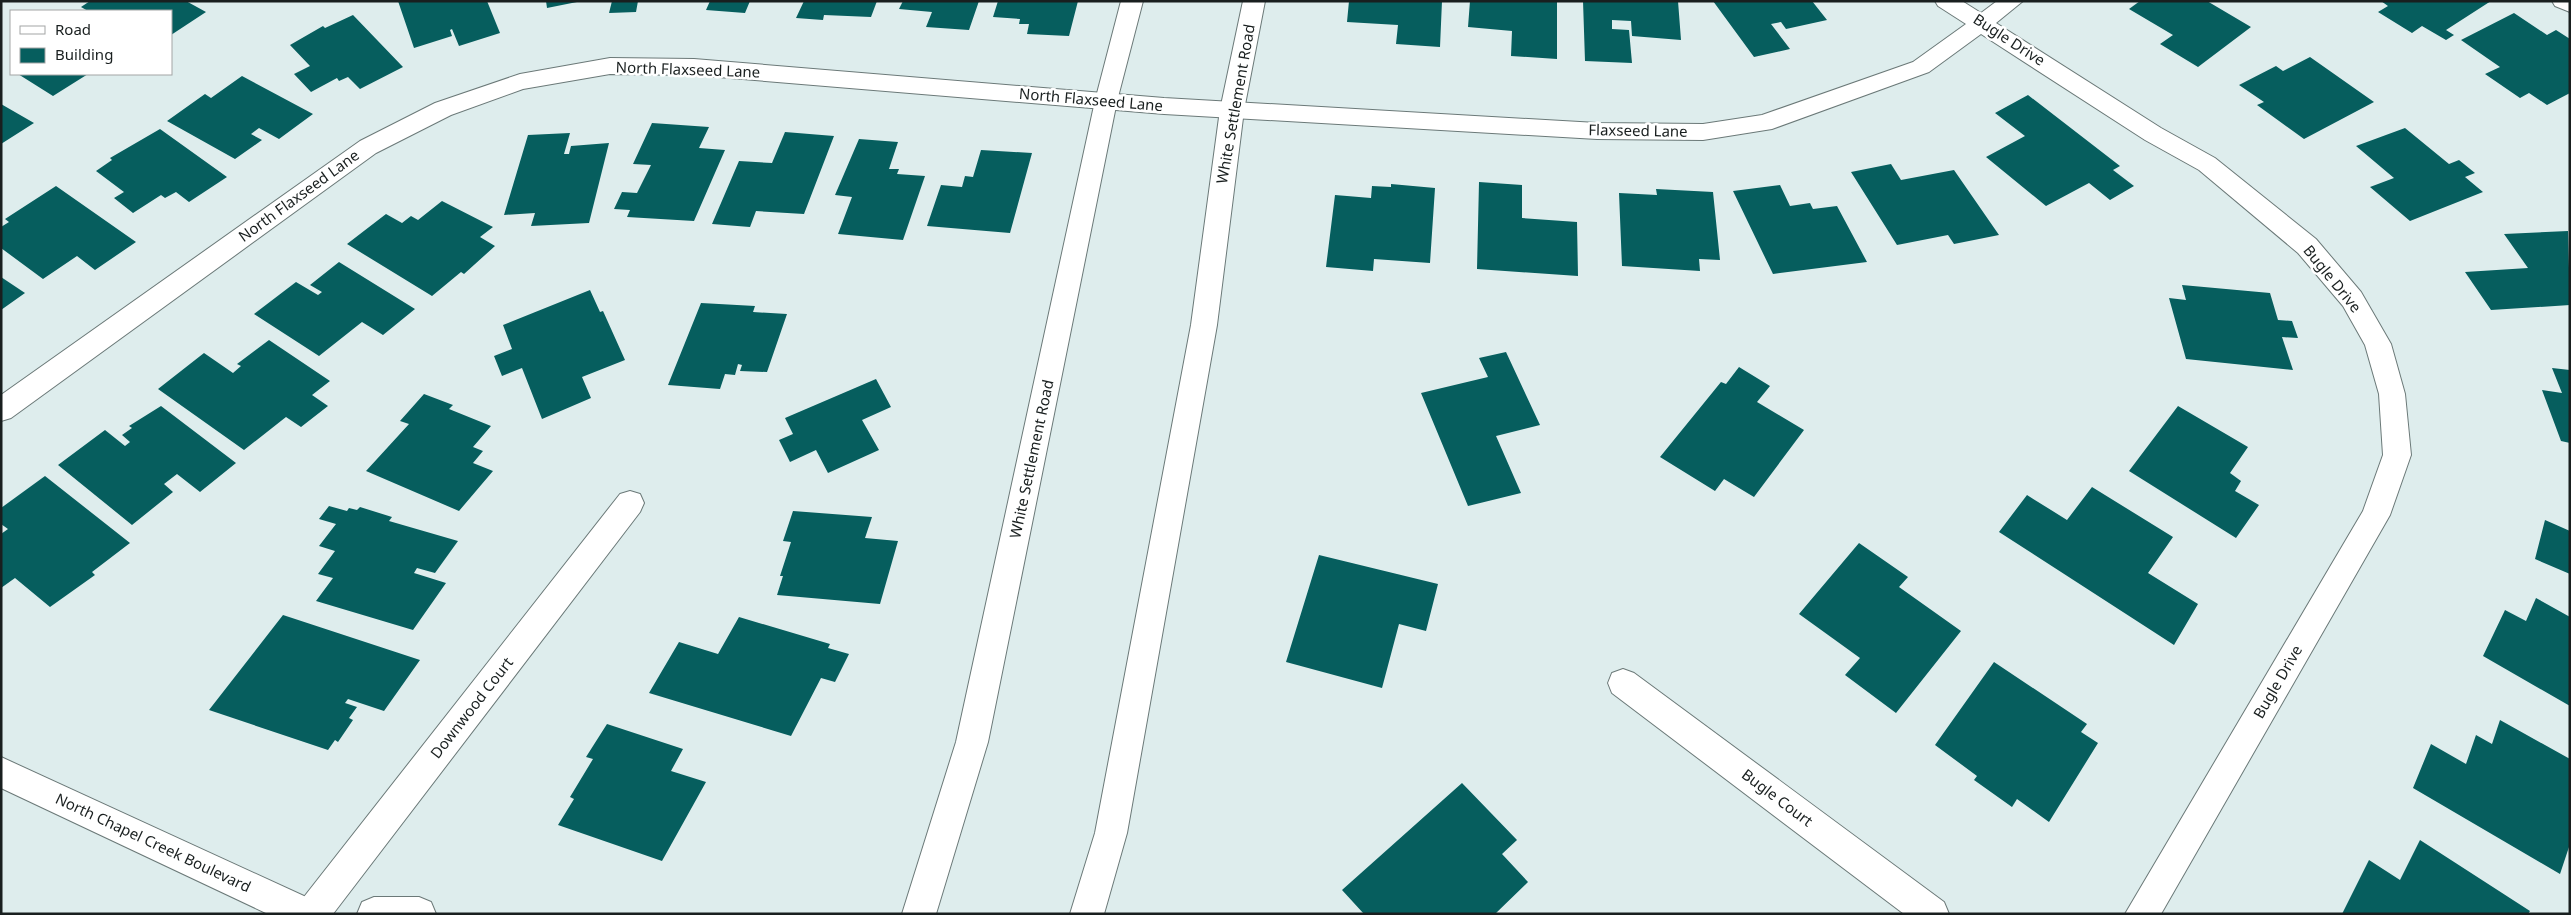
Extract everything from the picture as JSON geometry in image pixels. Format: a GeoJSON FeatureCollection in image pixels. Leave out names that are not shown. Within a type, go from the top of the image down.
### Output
{"type":"FeatureCollection","features":[{"type":"Feature","properties":{"kind":"street","name":"White Settlement Road"},"geometry":{"type":"LineString","coordinates":[[918,914],[972,742],[1025,496],[1106,101],[1132,1]]}},
{"type":"Feature","properties":{"kind":"street","name":"White Settlement Road"},"geometry":{"type":"LineString","coordinates":[[1087,914],[1111,833],[1204,325],[1232,110],[1254,1]]}},
{"type":"Feature","properties":{"kind":"street","name":"Bugle Drive"},"geometry":{"type":"LineString","coordinates":[[1946,1],[2153,134],[2207,164],[2307,246],[2352,299],[2378,344],[2392,394],[2397,455],[2376,515],[2142,914]]}},
{"type":"Feature","properties":{"kind":"street","name":"Flaxseed Lane"},"geometry":{"type":"LineString","coordinates":[[1232,110],[1597,131],[1704,132],[1764,122],[1836,99],[1921,67],[1984,24],[2012,1]]}},
{"type":"Feature","properties":{"kind":"street"},"geometry":{"type":"LineString","coordinates":[[2563,1],[2570,5]]}},
{"type":"Feature","properties":{"kind":"street","name":"North Flaxseed Lane"},"geometry":{"type":"LineString","coordinates":[[1,410],[368,147],[443,109],[520,82],[610,66],[694,67],[1232,110]]}},
{"type":"Feature","properties":{"kind":"street","name":"Downwood Court"},"geometry":{"type":"LineString","coordinates":[[312,914],[630,502]]}},
{"type":"Feature","properties":{"kind":"street","name":"Bugle Court"},"geometry":{"type":"LineString","coordinates":[[1623,683],[1932,914]]}},
{"type":"Feature","properties":{"kind":"street","name":"North Chapel Creek Boulevard"},"geometry":{"type":"LineString","coordinates":[[1,772],[305,914]]}},
{"type":"Feature","properties":{"kind":"street"},"geometry":{"type":"LineString","coordinates":[[374,914],[419,914]]}},
{"type":"Feature","properties":{"kind":"building"},"geometry":{"type":"Polygon","coordinates":[[[90,1],[186,1],[206,12],[172,34],[172,10],[86,10],[81,7],[90,1]]]}},
{"type":"Feature","properties":{"kind":"building"},"geometry":{"type":"Polygon","coordinates":[[[398,1],[487,1],[500,33],[459,46],[452,29],[450,30],[452,36],[414,48],[398,1]]]}},
{"type":"Feature","properties":{"kind":"building"},"geometry":{"type":"Polygon","coordinates":[[[546,1],[576,1],[577,2],[547,8],[546,1]]]}},
{"type":"Feature","properties":{"kind":"building"},"geometry":{"type":"Polygon","coordinates":[[[612,1],[638,1],[636,12],[609,13],[612,1]]]}},
{"type":"Feature","properties":{"kind":"building"},"geometry":{"type":"Polygon","coordinates":[[[710,1],[750,1],[745,13],[706,10],[710,1]]]}},
{"type":"Feature","properties":{"kind":"building"},"geometry":{"type":"Polygon","coordinates":[[[804,1],[877,1],[871,17],[824,15],[823,20],[796,18],[804,1]]]}},
{"type":"Feature","properties":{"kind":"building"},"geometry":{"type":"Polygon","coordinates":[[[903,1],[979,1],[969,30],[926,27],[932,12],[899,9],[903,1]]]}},
{"type":"Feature","properties":{"kind":"building"},"geometry":{"type":"Polygon","coordinates":[[[998,1],[1078,1],[1069,36],[1027,34],[1029,24],[1019,24],[1020,19],[993,17],[998,1]]]}},
{"type":"Feature","properties":{"kind":"building"},"geometry":{"type":"Polygon","coordinates":[[[1349,1],[1442,1],[1440,47],[1396,44],[1398,25],[1347,22],[1349,1]]]}},
{"type":"Feature","properties":{"kind":"building"},"geometry":{"type":"Polygon","coordinates":[[[1470,1],[1557,1],[1557,59],[1511,56],[1512,31],[1468,27],[1470,1]]]}},
{"type":"Feature","properties":{"kind":"building"},"geometry":{"type":"Polygon","coordinates":[[[1583,1],[1678,1],[1681,40],[1632,36],[1631,21],[1612,20],[1612,29],[1629,30],[1632,63],[1585,61],[1583,1]]]}},
{"type":"Feature","properties":{"kind":"building"},"geometry":{"type":"Polygon","coordinates":[[[1713,1],[1812,1],[1827,20],[1786,29],[1781,22],[1771,24],[1790,49],[1754,57],[1713,1]]]}},
{"type":"Feature","properties":{"kind":"building"},"geometry":{"type":"Polygon","coordinates":[[[2140,1],[2207,1],[2251,27],[2198,67],[2160,44],[2173,35],[2129,9],[2140,1]]]}},
{"type":"Feature","properties":{"kind":"building"},"geometry":{"type":"Polygon","coordinates":[[[2381,1],[2491,1],[2446,30],[2454,35],[2446,40],[2422,26],[2412,33],[2378,12],[2388,6],[2381,1]]]}},
{"type":"Feature","properties":{"kind":"building"},"geometry":{"type":"Polygon","coordinates":[[[2514,13],[2547,35],[2556,30],[2570,39],[2570,93],[2547,105],[2529,93],[2520,98],[2485,74],[2500,67],[2461,40],[2514,13]]]}},
{"type":"Feature","properties":{"kind":"building"},"geometry":{"type":"Polygon","coordinates":[[[353,15],[403,67],[360,89],[348,77],[339,81],[337,78],[311,92],[294,74],[310,66],[290,45],[323,26],[325,28],[353,15]]]}},
{"type":"Feature","properties":{"kind":"building"},"geometry":{"type":"Polygon","coordinates":[[[2310,57],[2374,102],[2304,139],[2257,105],[2264,102],[2239,85],[2276,66],[2283,71],[2310,57]]]}},
{"type":"Feature","properties":{"kind":"building"},"geometry":{"type":"Polygon","coordinates":[[[20,75],[86,75],[53,96],[20,75]]]}},
{"type":"Feature","properties":{"kind":"building"},"geometry":{"type":"Polygon","coordinates":[[[242,76],[313,114],[279,139],[259,128],[251,134],[262,140],[235,159],[167,121],[205,94],[211,98],[242,76]]]}},
{"type":"Feature","properties":{"kind":"building"},"geometry":{"type":"Polygon","coordinates":[[[2028,95],[2120,166],[2113,170],[2134,186],[2110,200],[2089,183],[2046,206],[1986,157],[2025,136],[1995,113],[2028,95]]]}},
{"type":"Feature","properties":{"kind":"building"},"geometry":{"type":"Polygon","coordinates":[[[1,104],[34,123],[1,144],[1,104]]]}},
{"type":"Feature","properties":{"kind":"building"},"geometry":{"type":"Polygon","coordinates":[[[652,123],[709,127],[699,148],[725,150],[694,221],[627,217],[630,210],[614,209],[622,192],[637,193],[651,165],[633,164],[652,123]]]}},
{"type":"Feature","properties":{"kind":"building"},"geometry":{"type":"Polygon","coordinates":[[[2405,128],[2449,164],[2459,160],[2475,173],[2465,177],[2483,192],[2410,221],[2370,187],[2394,178],[2356,146],[2405,128]]]}},
{"type":"Feature","properties":{"kind":"building"},"geometry":{"type":"Polygon","coordinates":[[[160,129],[227,177],[189,202],[176,192],[165,198],[161,195],[133,213],[114,198],[124,192],[96,171],[112,160],[110,158],[160,129]]]}},
{"type":"Feature","properties":{"kind":"building"},"geometry":{"type":"Polygon","coordinates":[[[785,132],[834,136],[804,214],[756,211],[750,227],[712,224],[739,161],[772,163],[785,132]]]}},
{"type":"Feature","properties":{"kind":"building"},"geometry":{"type":"Polygon","coordinates":[[[570,133],[564,154],[569,154],[571,146],[609,143],[589,223],[531,226],[535,213],[504,215],[528,135],[570,133]]]}},
{"type":"Feature","properties":{"kind":"building"},"geometry":{"type":"Polygon","coordinates":[[[859,139],[898,142],[889,169],[899,169],[897,174],[925,176],[903,240],[838,234],[852,197],[835,195],[859,139]]]}},
{"type":"Feature","properties":{"kind":"building"},"geometry":{"type":"Polygon","coordinates":[[[981,150],[1032,153],[1010,233],[927,226],[941,185],[962,187],[965,176],[973,177],[981,150]]]}},
{"type":"Feature","properties":{"kind":"building"},"geometry":{"type":"Polygon","coordinates":[[[1891,164],[1901,180],[1954,170],[1999,235],[1954,244],[1948,235],[1897,245],[1851,172],[1891,164]]]}},
{"type":"Feature","properties":{"kind":"building"},"geometry":{"type":"Polygon","coordinates":[[[1479,182],[1522,185],[1522,218],[1577,222],[1578,276],[1477,269],[1479,182]]]}},
{"type":"Feature","properties":{"kind":"building"},"geometry":{"type":"Polygon","coordinates":[[[1391,184],[1435,188],[1430,263],[1374,259],[1373,271],[1326,267],[1335,195],[1371,198],[1372,186],[1391,187],[1391,184]]]}},
{"type":"Feature","properties":{"kind":"building"},"geometry":{"type":"Polygon","coordinates":[[[1780,185],[1790,206],[1810,203],[1813,209],[1837,206],[1867,262],[1773,274],[1733,191],[1780,185]]]}},
{"type":"Feature","properties":{"kind":"building"},"geometry":{"type":"Polygon","coordinates":[[[56,186],[136,242],[95,270],[77,256],[43,279],[1,248],[1,227],[9,222],[5,219],[56,186]]]}},
{"type":"Feature","properties":{"kind":"building"},"geometry":{"type":"Polygon","coordinates":[[[1656,189],[1713,192],[1720,260],[1699,259],[1700,271],[1622,266],[1619,193],[1657,195],[1656,189]]]}},
{"type":"Feature","properties":{"kind":"building"},"geometry":{"type":"Polygon","coordinates":[[[442,201],[493,227],[480,237],[495,246],[464,274],[461,272],[432,296],[347,244],[386,214],[402,223],[411,216],[418,220],[442,201]]]}},
{"type":"Feature","properties":{"kind":"building"},"geometry":{"type":"Polygon","coordinates":[[[2568,231],[2570,305],[2491,310],[2465,272],[2528,268],[2504,234],[2568,231]]]}},
{"type":"Feature","properties":{"kind":"building"},"geometry":{"type":"Polygon","coordinates":[[[339,262],[415,309],[383,335],[362,322],[319,356],[254,314],[296,282],[318,295],[322,292],[310,285],[339,262]]]}},
{"type":"Feature","properties":{"kind":"building"},"geometry":{"type":"Polygon","coordinates":[[[1,277],[25,293],[1,310],[1,277]]]}},
{"type":"Feature","properties":{"kind":"building"},"geometry":{"type":"Polygon","coordinates":[[[2182,285],[2270,293],[2278,320],[2292,321],[2298,338],[2282,337],[2293,370],[2186,359],[2169,298],[2186,300],[2182,285]]]}},
{"type":"Feature","properties":{"kind":"building"},"geometry":{"type":"Polygon","coordinates":[[[590,290],[600,312],[603,311],[625,360],[582,377],[591,398],[542,419],[522,368],[502,376],[494,356],[512,349],[503,325],[590,290]]]}},
{"type":"Feature","properties":{"kind":"building"},"geometry":{"type":"Polygon","coordinates":[[[701,303],[755,306],[753,312],[787,314],[767,372],[740,371],[742,365],[738,364],[735,375],[725,374],[720,389],[668,385],[701,303]]]}},
{"type":"Feature","properties":{"kind":"building"},"geometry":{"type":"Polygon","coordinates":[[[269,340],[330,381],[312,395],[328,406],[301,427],[286,417],[244,450],[158,389],[204,353],[233,373],[241,366],[237,364],[269,340]]]}},
{"type":"Feature","properties":{"kind":"building"},"geometry":{"type":"Polygon","coordinates":[[[1506,352],[1540,425],[1496,436],[1521,493],[1468,506],[1421,393],[1488,377],[1479,358],[1506,352]]]}},
{"type":"Feature","properties":{"kind":"building"},"geometry":{"type":"Polygon","coordinates":[[[1739,367],[1770,386],[1757,402],[1804,430],[1754,497],[1724,479],[1715,491],[1660,457],[1721,382],[1726,384],[1739,367]]]}},
{"type":"Feature","properties":{"kind":"building"},"geometry":{"type":"Polygon","coordinates":[[[2552,368],[2570,370],[2570,443],[2561,441],[2542,390],[2562,393],[2552,368]]]}},
{"type":"Feature","properties":{"kind":"building"},"geometry":{"type":"Polygon","coordinates":[[[876,379],[891,407],[862,420],[879,450],[828,473],[816,450],[790,462],[779,440],[793,434],[785,418],[876,379]]]}},
{"type":"Feature","properties":{"kind":"building"},"geometry":{"type":"Polygon","coordinates":[[[424,394],[453,405],[449,409],[491,426],[473,447],[483,451],[473,463],[493,471],[459,511],[366,471],[409,424],[400,421],[424,394]]]}},
{"type":"Feature","properties":{"kind":"building"},"geometry":{"type":"Polygon","coordinates":[[[161,406],[236,463],[200,492],[177,474],[164,484],[173,492],[132,525],[58,465],[105,430],[125,446],[130,442],[122,435],[132,428],[129,426],[161,406]]]}},
{"type":"Feature","properties":{"kind":"building"},"geometry":{"type":"Polygon","coordinates":[[[2178,406],[2248,447],[2230,473],[2241,481],[2235,491],[2259,505],[2236,538],[2129,471],[2178,406]]]}},
{"type":"Feature","properties":{"kind":"building"},"geometry":{"type":"Polygon","coordinates":[[[45,476],[130,543],[92,572],[95,575],[50,607],[15,578],[1,588],[1,534],[8,529],[1,524],[1,508],[45,476]]]}},
{"type":"Feature","properties":{"kind":"building"},"geometry":{"type":"Polygon","coordinates":[[[2092,487],[2173,537],[2148,573],[2198,604],[2174,645],[1999,532],[2027,495],[2067,520],[2092,487]]]}},
{"type":"Feature","properties":{"kind":"building"},"geometry":{"type":"Polygon","coordinates":[[[329,506],[347,511],[349,508],[357,510],[360,507],[392,517],[389,521],[458,541],[435,573],[417,568],[414,573],[446,583],[413,630],[316,601],[333,578],[318,574],[335,551],[319,546],[336,524],[319,519],[329,506]]]}},
{"type":"Feature","properties":{"kind":"building"},"geometry":{"type":"Polygon","coordinates":[[[793,511],[872,517],[865,538],[898,541],[880,604],[777,595],[783,576],[780,576],[791,542],[783,541],[793,511]]]}},
{"type":"Feature","properties":{"kind":"building"},"geometry":{"type":"Polygon","coordinates":[[[2545,520],[2570,531],[2570,574],[2535,559],[2545,520]]]}},
{"type":"Feature","properties":{"kind":"building"},"geometry":{"type":"Polygon","coordinates":[[[1859,543],[1908,577],[1899,587],[1961,631],[1896,713],[1845,675],[1860,658],[1799,614],[1859,543]]]}},
{"type":"Feature","properties":{"kind":"building"},"geometry":{"type":"Polygon","coordinates":[[[1319,555],[1438,584],[1426,631],[1399,624],[1382,688],[1286,662],[1319,555]]]}},
{"type":"Feature","properties":{"kind":"building"},"geometry":{"type":"Polygon","coordinates":[[[2536,598],[2570,617],[2570,706],[2483,656],[2505,610],[2526,621],[2536,598]]]}},
{"type":"Feature","properties":{"kind":"building"},"geometry":{"type":"Polygon","coordinates":[[[283,615],[420,660],[384,711],[348,699],[345,703],[357,707],[349,718],[353,720],[338,742],[335,740],[328,750],[209,710],[283,615]]]}},
{"type":"Feature","properties":{"kind":"building"},"geometry":{"type":"Polygon","coordinates":[[[739,617],[830,644],[828,648],[849,654],[835,682],[821,678],[791,736],[649,693],[679,642],[718,654],[739,617]]]}},
{"type":"Feature","properties":{"kind":"building"},"geometry":{"type":"Polygon","coordinates":[[[1994,662],[2087,724],[2081,732],[2098,743],[2049,822],[2017,799],[2012,807],[1974,780],[1977,776],[1935,745],[1994,662]]]}},
{"type":"Feature","properties":{"kind":"building"},"geometry":{"type":"Polygon","coordinates":[[[2500,720],[2570,759],[2570,844],[2560,874],[2413,788],[2431,744],[2466,764],[2476,735],[2492,744],[2500,720]]]}},
{"type":"Feature","properties":{"kind":"building"},"geometry":{"type":"Polygon","coordinates":[[[607,724],[683,749],[671,771],[706,782],[662,861],[558,825],[574,799],[570,797],[593,759],[586,757],[607,724]]]}},
{"type":"Feature","properties":{"kind":"building"},"geometry":{"type":"Polygon","coordinates":[[[1462,783],[1517,840],[1502,854],[1528,882],[1495,914],[1364,914],[1342,890],[1462,783]]]}},
{"type":"Feature","properties":{"kind":"building"},"geometry":{"type":"Polygon","coordinates":[[[2420,840],[2530,911],[2528,914],[2342,914],[2369,860],[2400,880],[2420,840]]]}}]}
